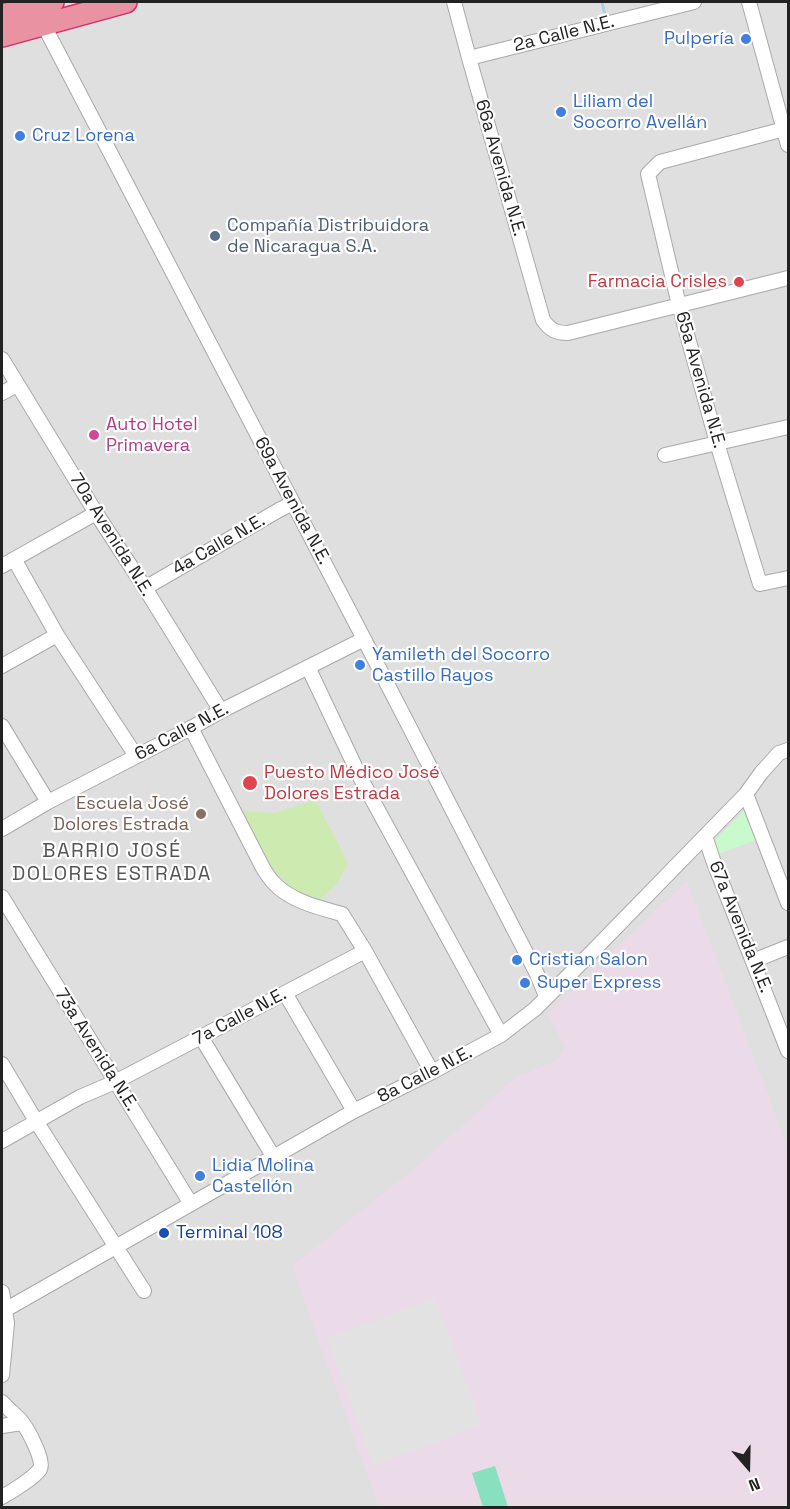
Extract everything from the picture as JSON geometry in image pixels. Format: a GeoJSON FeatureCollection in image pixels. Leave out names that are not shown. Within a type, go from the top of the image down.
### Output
{"type":"FeatureCollection","features":[{"type":"Feature","properties":{"kind":"highway"},"geometry":{"type":"LineString","coordinates":[[2,15],[126,2]]}},
{"type":"Feature","properties":{"kind":"highway"},"geometry":{"type":"LineString","coordinates":[[2,36],[44,11]]}},
{"type":"Feature","properties":{"kind":"street","name":"66a Avenida N.E."},"geometry":{"type":"LineString","coordinates":[[454,2],[543,320],[549,328],[558,333],[568,333],[679,304]]}},
{"type":"Feature","properties":{"kind":"street","name":"2a Calle N.E."},"geometry":{"type":"LineString","coordinates":[[469,58],[694,2]]}},
{"type":"Feature","properties":{"kind":"street"},"geometry":{"type":"LineString","coordinates":[[749,2],[789,145]]}},
{"type":"Feature","properties":{"kind":"street","name":"69a Avenida N.E."},"geometry":{"type":"LineString","coordinates":[[44,11],[293,503],[537,974],[546,996]]}},
{"type":"Feature","properties":{"kind":"street","name":"65a Avenida N.E."},"geometry":{"type":"LineString","coordinates":[[786,129],[660,162],[648,174],[679,304],[717,443],[760,584],[789,578]]}},
{"type":"Feature","properties":{"kind":"street"},"geometry":{"type":"LineString","coordinates":[[679,304],[789,278]]}},
{"type":"Feature","properties":{"kind":"street","name":"70a Avenida N.E."},"geometry":{"type":"LineString","coordinates":[[2,359],[221,711]]}},
{"type":"Feature","properties":{"kind":"street"},"geometry":{"type":"LineString","coordinates":[[2,393],[17,385]]}},
{"type":"Feature","properties":{"kind":"street"},"geometry":{"type":"LineString","coordinates":[[665,455],[789,427]]}},
{"type":"Feature","properties":{"kind":"street","name":"4a Calle N.E."},"geometry":{"type":"LineString","coordinates":[[145,588],[293,503]]}},
{"type":"Feature","properties":{"kind":"street"},"geometry":{"type":"LineString","coordinates":[[96,513],[8,562],[136,756]]}},
{"type":"Feature","properties":{"kind":"street"},"geometry":{"type":"LineString","coordinates":[[2,666],[57,634]]}},
{"type":"Feature","properties":{"kind":"street","name":"6a Calle N.E."},"geometry":{"type":"LineString","coordinates":[[2,829],[48,802],[221,711],[364,639]]}},
{"type":"Feature","properties":{"kind":"street"},"geometry":{"type":"LineString","coordinates":[[308,667],[362,779],[501,1035]]}},
{"type":"Feature","properties":{"kind":"street"},"geometry":{"type":"LineString","coordinates":[[2,726],[48,802]]}},
{"type":"Feature","properties":{"kind":"street"},"geometry":{"type":"LineString","coordinates":[[191,728],[263,868],[275,885],[289,894],[313,906],[342,914],[432,1072]]}},
{"type":"Feature","properties":{"kind":"street","name":"8a Calle N.E."},"geometry":{"type":"LineString","coordinates":[[5,1310],[354,1111],[501,1035],[535,1009],[600,945],[746,794],[761,773],[784,752]]}},
{"type":"Feature","properties":{"kind":"street"},"geometry":{"type":"LineString","coordinates":[[746,794],[789,903]]}},
{"type":"Feature","properties":{"kind":"street","name":"67a Avenida N.E."},"geometry":{"type":"LineString","coordinates":[[705,836],[789,1051]]}},
{"type":"Feature","properties":{"kind":"street","name":"73a Avenida N.E."},"geometry":{"type":"LineString","coordinates":[[2,897],[191,1204]]}},
{"type":"Feature","properties":{"kind":"street"},"geometry":{"type":"LineString","coordinates":[[753,961],[789,947]]}},
{"type":"Feature","properties":{"kind":"street","name":"7a Calle N.E."},"geometry":{"type":"LineString","coordinates":[[115,1082],[365,951]]}},
{"type":"Feature","properties":{"kind":"street"},"geometry":{"type":"LineString","coordinates":[[285,993],[354,1111]]}},
{"type":"Feature","properties":{"kind":"street"},"geometry":{"type":"LineString","coordinates":[[201,1037],[273,1156]]}},
{"type":"Feature","properties":{"kind":"street"},"geometry":{"type":"LineString","coordinates":[[2,1064],[144,1291]]}},
{"type":"Feature","properties":{"kind":"street"},"geometry":{"type":"LineString","coordinates":[[2,1141],[80,1097],[115,1082]]}},
{"type":"Feature","properties":{"kind":"street"},"geometry":{"type":"LineString","coordinates":[[2,1292],[7,1323],[2,1375]]}},
{"type":"Feature","properties":{"kind":"street"},"geometry":{"type":"LineString","coordinates":[[2,1402],[22,1423],[42,1463],[41,1469],[2,1497]]}},
{"type":"Feature","properties":{"kind":"street"},"geometry":{"type":"LineString","coordinates":[[2,1426],[22,1423]]}},
{"type":"Feature","properties":{"kind":"shaded area"},"geometry":{"type":"Polygon","coordinates":[[[2,2],[788,2],[788,1507],[2,1507],[2,2]]]}},
{"type":"Feature","properties":{"kind":"shaded area"},"geometry":{"type":"Polygon","coordinates":[[[687,881],[788,1148],[788,1507],[379,1507],[292,1266],[420,1164],[515,1078],[556,1061],[565,1047],[548,1013],[687,881]]]}},
{"type":"Feature","properties":{"kind":"shaded area"},"geometry":{"type":"Polygon","coordinates":[[[435,1298],[482,1425],[374,1465],[327,1339],[435,1298]]]}},
{"type":"Feature","properties":{"kind":"green space"},"geometry":{"type":"Polygon","coordinates":[[[315,800],[348,864],[336,885],[320,899],[293,889],[271,867],[242,811],[275,813],[315,800]]]}},
{"type":"Feature","properties":{"kind":"green space"},"geometry":{"type":"Polygon","coordinates":[[[745,810],[759,839],[718,854],[715,847],[716,839],[745,810]]]}},
{"type":"Feature","properties":{"kind":"green space"},"geometry":{"type":"Polygon","coordinates":[[[495,1466],[508,1507],[483,1507],[472,1473],[495,1466]]]}},
{"type":"Feature","properties":{"kind":"waterway"},"geometry":{"type":"LineString","coordinates":[[602,2],[605,15]]}},
{"type":"Feature","properties":{"kind":"place","name":"Pulpería"},"geometry":{"type":"Point","coordinates":[746,39]}},
{"type":"Feature","properties":{"kind":"place","name":"Liliam del Socorro Avellán"},"geometry":{"type":"Point","coordinates":[561,112]}},
{"type":"Feature","properties":{"kind":"place","name":"Cruz Lorena"},"geometry":{"type":"Point","coordinates":[20,136]}},
{"type":"Feature","properties":{"kind":"place","name":"Compañía Distribuidora de Nicaragua S.A."},"geometry":{"type":"Point","coordinates":[215,236]}},
{"type":"Feature","properties":{"kind":"place","name":"Farmacia Crisles"},"geometry":{"type":"Point","coordinates":[739,282]}},
{"type":"Feature","properties":{"kind":"place","name":"Auto Hotel Primavera"},"geometry":{"type":"Point","coordinates":[94,435]}},
{"type":"Feature","properties":{"kind":"place","name":"Yamileth del Socorro Castillo Rayos"},"geometry":{"type":"Point","coordinates":[360,665]}},
{"type":"Feature","properties":{"kind":"place","name":"Puesto Médico José Dolores Estrada"},"geometry":{"type":"Point","coordinates":[250,783]}},
{"type":"Feature","properties":{"kind":"place","name":"Escuela José Dolores Estrada"},"geometry":{"type":"Point","coordinates":[201,814]}},
{"type":"Feature","properties":{"kind":"place","name":"Cristian Salon"},"geometry":{"type":"Point","coordinates":[517,960]}},
{"type":"Feature","properties":{"kind":"place","name":"Super Express"},"geometry":{"type":"Point","coordinates":[525,983]}},
{"type":"Feature","properties":{"kind":"place","name":"Lidia Molina Castellón"},"geometry":{"type":"Point","coordinates":[200,1176]}},
{"type":"Feature","properties":{"kind":"place","name":"Terminal 108"},"geometry":{"type":"Point","coordinates":[164,1233]}},
{"type":"Feature","properties":{"kind":"district","name":"BARRIO JOSÉ DOLORES ESTRADA"},"geometry":{"type":"Point","coordinates":[112,864]}}]}
